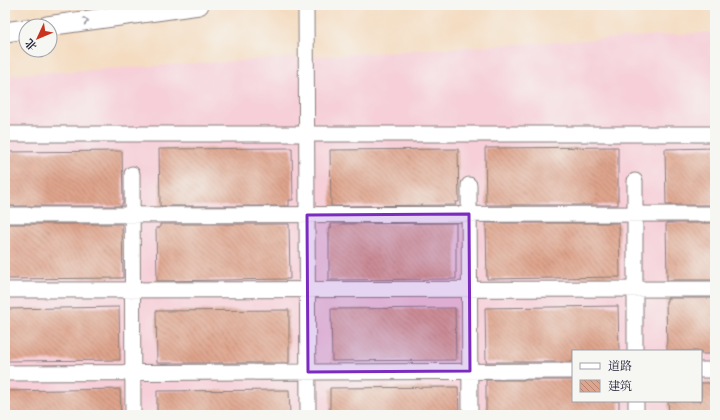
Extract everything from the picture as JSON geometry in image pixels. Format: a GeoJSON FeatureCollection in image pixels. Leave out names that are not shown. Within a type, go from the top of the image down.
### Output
{"type":"FeatureCollection","features":[{"type":"Feature","properties":{"kind":"street"},"geometry":{"type":"LineString","coordinates":[[58,24],[198,5]]}},
{"type":"Feature","properties":{"kind":"street"},"geometry":{"type":"LineString","coordinates":[[306,5],[308,415]]}},
{"type":"Feature","properties":{"kind":"street"},"geometry":{"type":"LineString","coordinates":[[5,32],[18,30]]}},
{"type":"Feature","properties":{"kind":"street"},"geometry":{"type":"LineString","coordinates":[[5,134],[715,134]]}},
{"type":"Feature","properties":{"kind":"street"},"geometry":{"type":"LineString","coordinates":[[132,174],[132,415]]}},
{"type":"Feature","properties":{"kind":"street"},"geometry":{"type":"LineString","coordinates":[[635,181],[635,350]]}},
{"type":"Feature","properties":{"kind":"street"},"geometry":{"type":"LineString","coordinates":[[469,185],[470,415]]}},
{"type":"Feature","properties":{"kind":"street"},"geometry":{"type":"LineString","coordinates":[[5,215],[715,214]]}},
{"type":"Feature","properties":{"kind":"street"},"geometry":{"type":"LineString","coordinates":[[5,290],[715,289]]}},
{"type":"Feature","properties":{"kind":"street"},"geometry":{"type":"LineString","coordinates":[[702,370],[715,370]]}},
{"type":"Feature","properties":{"kind":"street"},"geometry":{"type":"LineString","coordinates":[[5,373],[572,371]]}},
{"type":"Feature","properties":{"kind":"street"},"geometry":{"type":"LineString","coordinates":[[636,402],[636,415]]}},
{"type":"Feature","properties":{"kind":"highlighted area"},"geometry":{"type":"Polygon","coordinates":[[[469,214],[470,371],[308,372],[307,215],[469,214]]]}},
{"type":"Feature","properties":{"kind":"shaded area"},"geometry":{"type":"Polygon","coordinates":[[[715,32],[715,415],[5,415],[5,75],[715,32]]]}},
{"type":"Feature","properties":{"kind":"building"},"geometry":{"type":"Polygon","coordinates":[[[618,147],[618,205],[486,205],[485,148],[618,147]]]}},
{"type":"Feature","properties":{"kind":"building"},"geometry":{"type":"Polygon","coordinates":[[[292,148],[293,200],[289,200],[289,206],[160,206],[159,149],[292,148]]]}},
{"type":"Feature","properties":{"kind":"building"},"geometry":{"type":"Polygon","coordinates":[[[715,148],[715,205],[666,205],[665,149],[715,148]]]}},
{"type":"Feature","properties":{"kind":"building"},"geometry":{"type":"Polygon","coordinates":[[[458,149],[459,202],[455,202],[456,205],[331,206],[330,150],[458,149]]]}},
{"type":"Feature","properties":{"kind":"building"},"geometry":{"type":"Polygon","coordinates":[[[122,151],[122,206],[5,206],[5,152],[122,151]]]}},
{"type":"Feature","properties":{"kind":"building"},"geometry":{"type":"Polygon","coordinates":[[[456,223],[456,279],[329,280],[329,228],[331,228],[331,224],[456,223]]]}},
{"type":"Feature","properties":{"kind":"building"},"geometry":{"type":"Polygon","coordinates":[[[486,223],[619,223],[620,277],[487,279],[486,223]]]}},
{"type":"Feature","properties":{"kind":"building"},"geometry":{"type":"Polygon","coordinates":[[[666,223],[715,223],[715,280],[667,280],[666,223]]]}},
{"type":"Feature","properties":{"kind":"building"},"geometry":{"type":"Polygon","coordinates":[[[5,224],[122,224],[123,278],[5,279],[5,224]]]}},
{"type":"Feature","properties":{"kind":"building"},"geometry":{"type":"Polygon","coordinates":[[[160,224],[289,224],[290,279],[157,281],[156,228],[160,228],[160,224]]]}},
{"type":"Feature","properties":{"kind":"building"},"geometry":{"type":"Polygon","coordinates":[[[667,298],[715,298],[715,354],[702,354],[702,350],[667,350],[667,298]]]}},
{"type":"Feature","properties":{"kind":"building"},"geometry":{"type":"Polygon","coordinates":[[[618,306],[619,350],[572,350],[572,362],[486,362],[485,308],[618,306]]]}},
{"type":"Feature","properties":{"kind":"building"},"geometry":{"type":"Polygon","coordinates":[[[119,307],[120,360],[5,361],[5,309],[119,307]]]}},
{"type":"Feature","properties":{"kind":"building"},"geometry":{"type":"Polygon","coordinates":[[[455,308],[456,360],[332,361],[331,309],[455,308]]]}},
{"type":"Feature","properties":{"kind":"building"},"geometry":{"type":"Polygon","coordinates":[[[289,310],[289,363],[157,363],[156,311],[289,310]]]}},
{"type":"Feature","properties":{"kind":"building"},"geometry":{"type":"Polygon","coordinates":[[[486,380],[572,380],[572,402],[619,402],[619,415],[486,415],[486,380]]]}},
{"type":"Feature","properties":{"kind":"building"},"geometry":{"type":"Polygon","coordinates":[[[702,383],[715,383],[715,415],[669,415],[668,402],[702,402],[702,383]]]}},
{"type":"Feature","properties":{"kind":"building"},"geometry":{"type":"Polygon","coordinates":[[[458,387],[459,415],[330,415],[330,388],[458,387]]]}},
{"type":"Feature","properties":{"kind":"building"},"geometry":{"type":"Polygon","coordinates":[[[120,389],[121,415],[5,415],[5,391],[120,389]]]}},
{"type":"Feature","properties":{"kind":"building"},"geometry":{"type":"Polygon","coordinates":[[[289,390],[290,415],[157,415],[157,391],[289,390]]]}}]}
